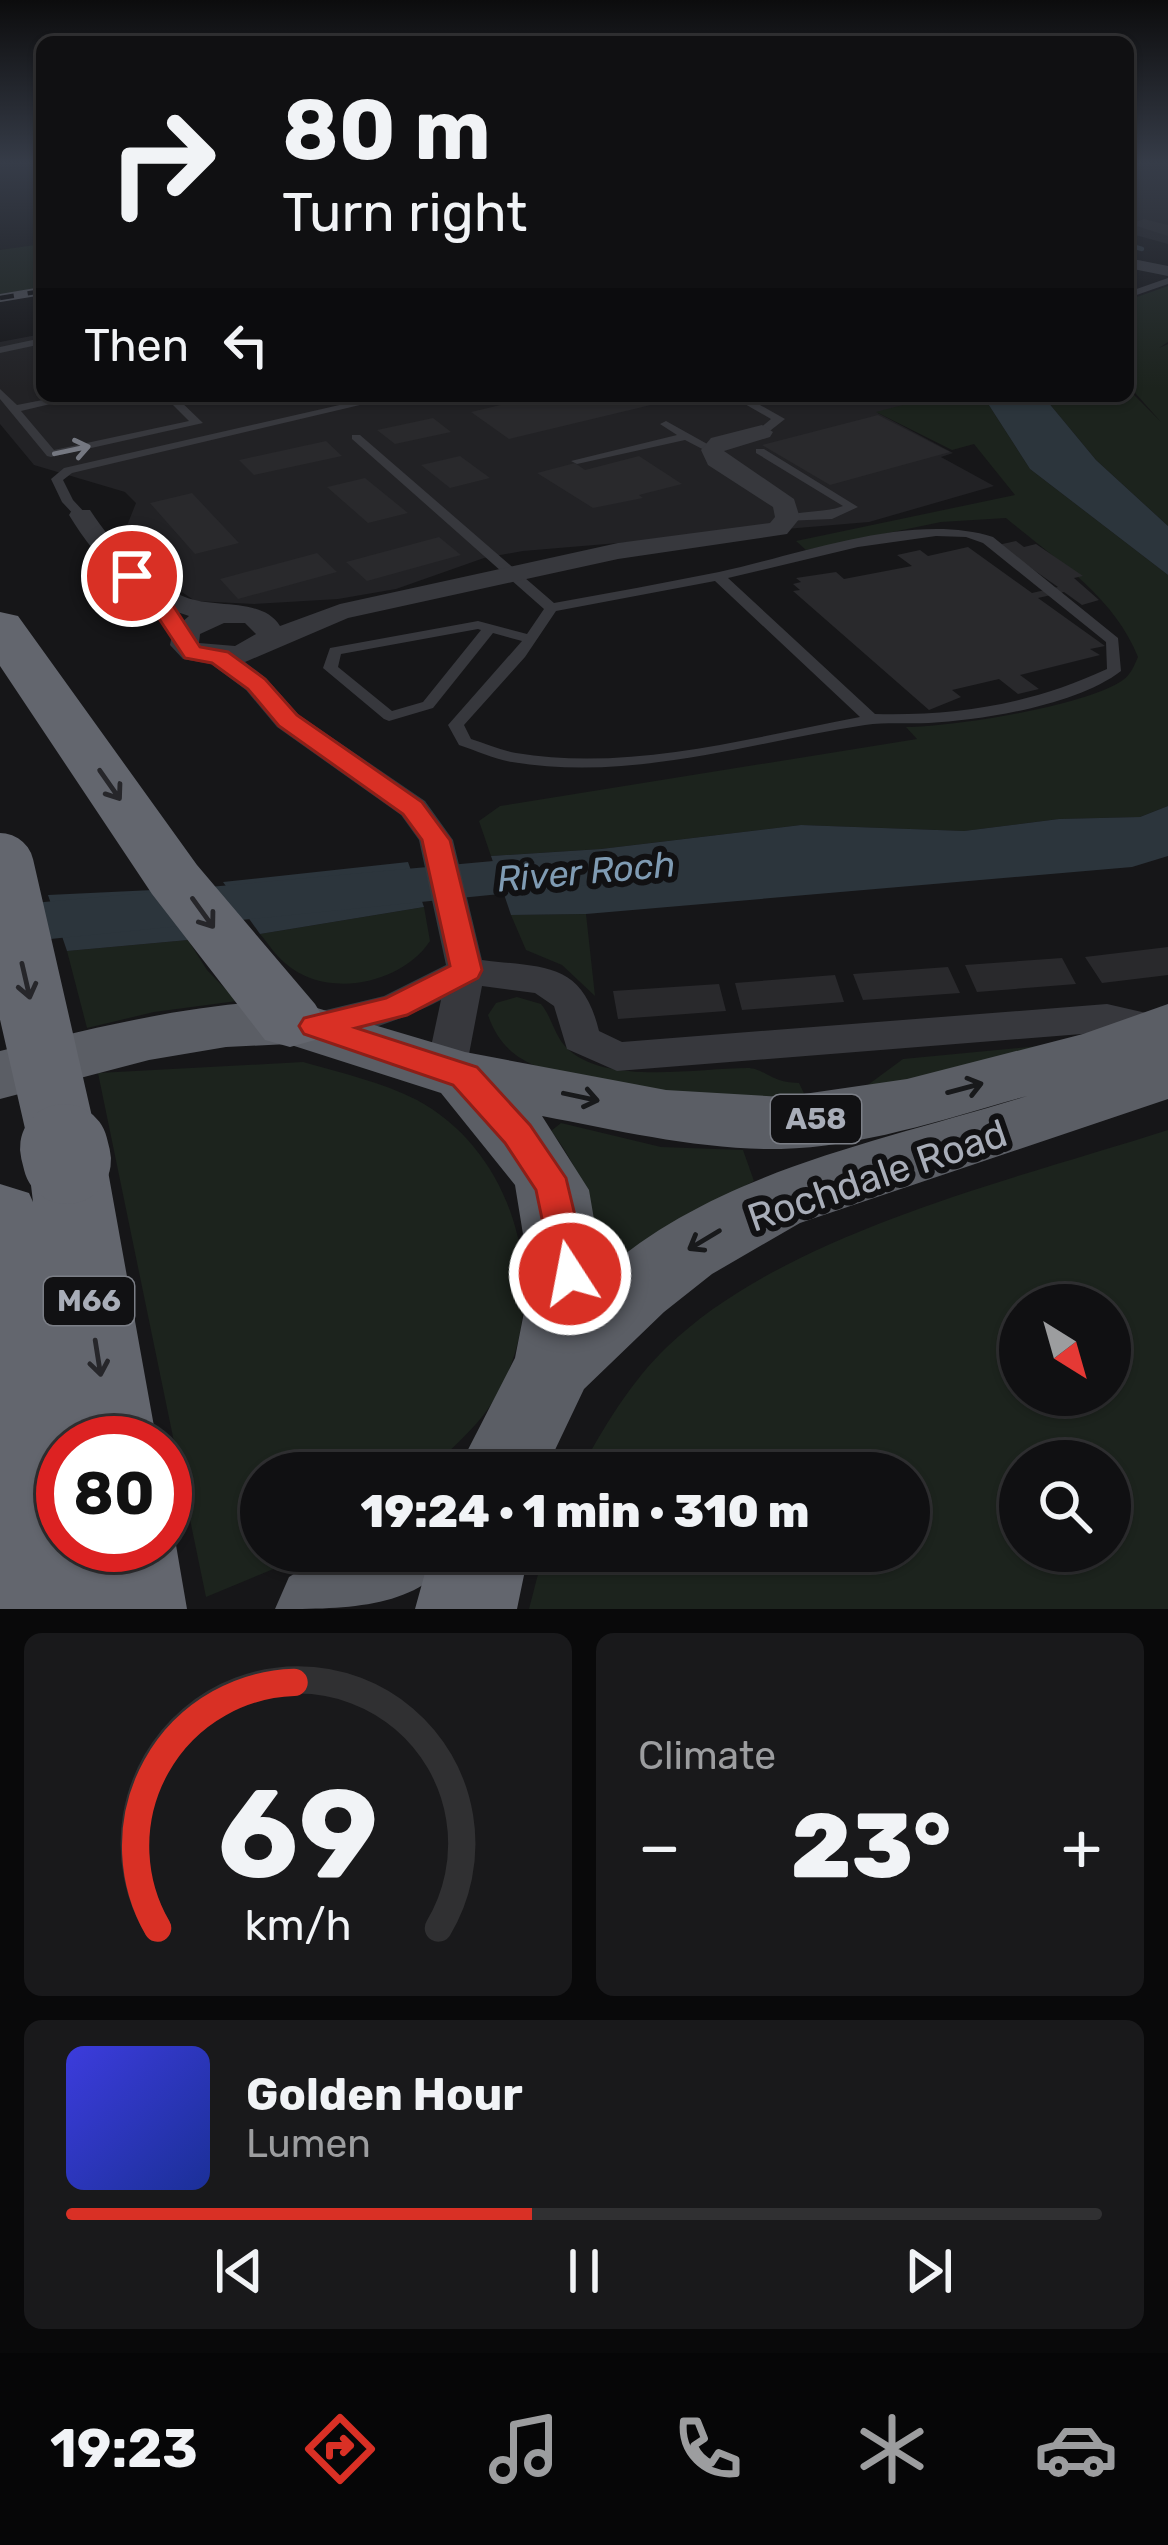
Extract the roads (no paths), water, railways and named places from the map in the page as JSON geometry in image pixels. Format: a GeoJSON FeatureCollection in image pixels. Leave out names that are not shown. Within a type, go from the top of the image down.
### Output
{"type":"FeatureCollection","features":[{"type":"Feature","properties":{"kind":"highway"},"geometry":{"type":"LineString","coordinates":[[0,627],[151,844],[286,1010]]}},
{"type":"Feature","properties":{"kind":"highway","name":"M66"},"geometry":{"type":"LineString","coordinates":[[0,867],[67,1160],[108,1416]]}},
{"type":"Feature","properties":{"kind":"highway","name":"A58"},"geometry":{"type":"LineString","coordinates":[[0,1075],[149,1036],[286,1010],[456,1073],[518,1134],[553,1188],[570,1274],[555,1365],[512,1452]]}},
{"type":"Feature","properties":{"kind":"highway","name":"Rochdale Road"},"geometry":{"type":"LineString","coordinates":[[456,1073],[666,1115],[783,1124],[907,1104],[1099,1053],[1165,1042]]}},
{"type":"Feature","properties":{"kind":"highway","name":"Rochdale Road"},"geometry":{"type":"LineString","coordinates":[[555,1365],[637,1288],[686,1252],[774,1203],[1108,1096],[1165,1042]]}},
{"type":"Feature","properties":{"kind":"highway","name":"M66"},"geometry":{"type":"LineString","coordinates":[[0,1216],[37,1416]]}},
{"type":"Feature","properties":{"kind":"highway","name":"M66"},"geometry":{"type":"LineString","coordinates":[[71,1572],[136,1609]]}},
{"type":"Feature","properties":{"kind":"highway"},"geometry":{"type":"LineString","coordinates":[[321,1609],[379,1572]]}},
{"type":"Feature","properties":{"kind":"highway"},"geometry":{"type":"LineString","coordinates":[[466,1609],[475,1572]]}},
{"type":"Feature","properties":{"kind":"street"},"geometry":{"type":"LineString","coordinates":[[1134,264],[1168,271]]}},
{"type":"Feature","properties":{"kind":"street"},"geometry":{"type":"LineString","coordinates":[[183,638],[195,623],[252,629],[617,551],[778,529],[788,518],[778,496],[716,460],[712,450],[719,443],[761,441]]}},
{"type":"Feature","properties":{"kind":"street"},"geometry":{"type":"LineString","coordinates":[[81,514],[110,557],[155,595],[252,629]]}},
{"type":"Feature","properties":{"kind":"street"},"geometry":{"type":"LineString","coordinates":[[155,595],[193,652],[241,655],[252,629]]}},
{"type":"Feature","properties":{"kind":"street"},"geometry":{"type":"LineString","coordinates":[[252,629],[256,684]]}},
{"type":"Feature","properties":{"kind":"street"},"geometry":{"type":"LineString","coordinates":[[220,657],[256,684],[288,721],[413,808],[436,840],[464,958],[456,1073]]}},
{"type":"Feature","properties":{"kind":"street"},"geometry":{"type":"LineString","coordinates":[[286,1010],[395,1007],[464,958]]}},
{"type":"Feature","properties":{"kind":"street"},"geometry":{"type":"LineString","coordinates":[[464,958],[545,981],[572,1000],[581,1039],[616,1057],[1107,1018],[1165,1042]]}},
{"type":"Feature","properties":{"kind":"lane"},"geometry":{"type":"LineString","coordinates":[[1134,293],[1168,281]]}},
{"type":"Feature","properties":{"kind":"lane"},"geometry":{"type":"LineString","coordinates":[[6,348],[36,342]]}},
{"type":"Feature","properties":{"kind":"lane"},"geometry":{"type":"LineString","coordinates":[[0,392],[51,454],[197,423],[175,402]]}},
{"type":"Feature","properties":{"kind":"lane"},"geometry":{"type":"LineString","coordinates":[[14,409],[49,402]]}},
{"type":"Feature","properties":{"kind":"lane"},"geometry":{"type":"LineString","coordinates":[[81,514],[68,502],[57,479],[83,465],[365,402]]}},
{"type":"Feature","properties":{"kind":"lane"},"geometry":{"type":"LineString","coordinates":[[747,402],[779,419],[761,441],[853,507],[832,515],[788,518]]}},
{"type":"Feature","properties":{"kind":"lane"},"geometry":{"type":"LineString","coordinates":[[666,424],[712,450]]}},
{"type":"Feature","properties":{"kind":"lane"},"geometry":{"type":"LineString","coordinates":[[150,434],[163,446]]}},
{"type":"Feature","properties":{"kind":"lane"},"geometry":{"type":"LineString","coordinates":[[578,461],[686,436]]}},
{"type":"Feature","properties":{"kind":"lane"},"geometry":{"type":"LineString","coordinates":[[356,437],[551,608]]}},
{"type":"Feature","properties":{"kind":"lane"},"geometry":{"type":"LineString","coordinates":[[930,530],[967,530],[988,540],[1113,641],[1114,671],[1077,691],[942,721],[871,719],[608,764],[516,761],[465,742],[456,725],[551,608],[930,530]]}},
{"type":"Feature","properties":{"kind":"lane"},"geometry":{"type":"LineString","coordinates":[[718,576],[871,719]]}},
{"type":"Feature","properties":{"kind":"lane"},"geometry":{"type":"LineString","coordinates":[[490,628],[428,705],[389,716],[331,668],[335,651],[478,625],[490,628],[530,638]]}},
{"type":"Feature","properties":{"kind":"water"},"geometry":{"type":"Polygon","coordinates":[[[987,402],[1048,402],[1096,460],[1168,526],[1168,575],[1030,469],[987,402]]]}},
{"type":"Feature","properties":{"kind":"water"},"geometry":{"type":"Polygon","coordinates":[[[1168,806],[1168,856],[1132,867],[586,914],[511,915],[491,856],[601,849],[801,825],[964,831],[1059,819],[1140,817],[1168,806]]]}},
{"type":"Feature","properties":{"kind":"water"},"geometry":{"type":"Polygon","coordinates":[[[408,862],[424,907],[260,934],[223,882],[408,862]]]}},
{"type":"Feature","properties":{"kind":"water"},"geometry":{"type":"Polygon","coordinates":[[[153,890],[188,940],[67,951],[48,895],[153,890]]]}},
{"type":"Feature","properties":{"kind":"waterway"},"geometry":{"type":"LineString","coordinates":[[1134,247],[1142,249]]}},
{"type":"Feature","properties":{"kind":"waterway","name":"River Roch"},"geometry":{"type":"LineString","coordinates":[[0,925],[571,872]]}},
{"type":"Feature","properties":{"kind":"railway"},"geometry":{"type":"LineString","coordinates":[[0,298],[36,292]]}}]}
